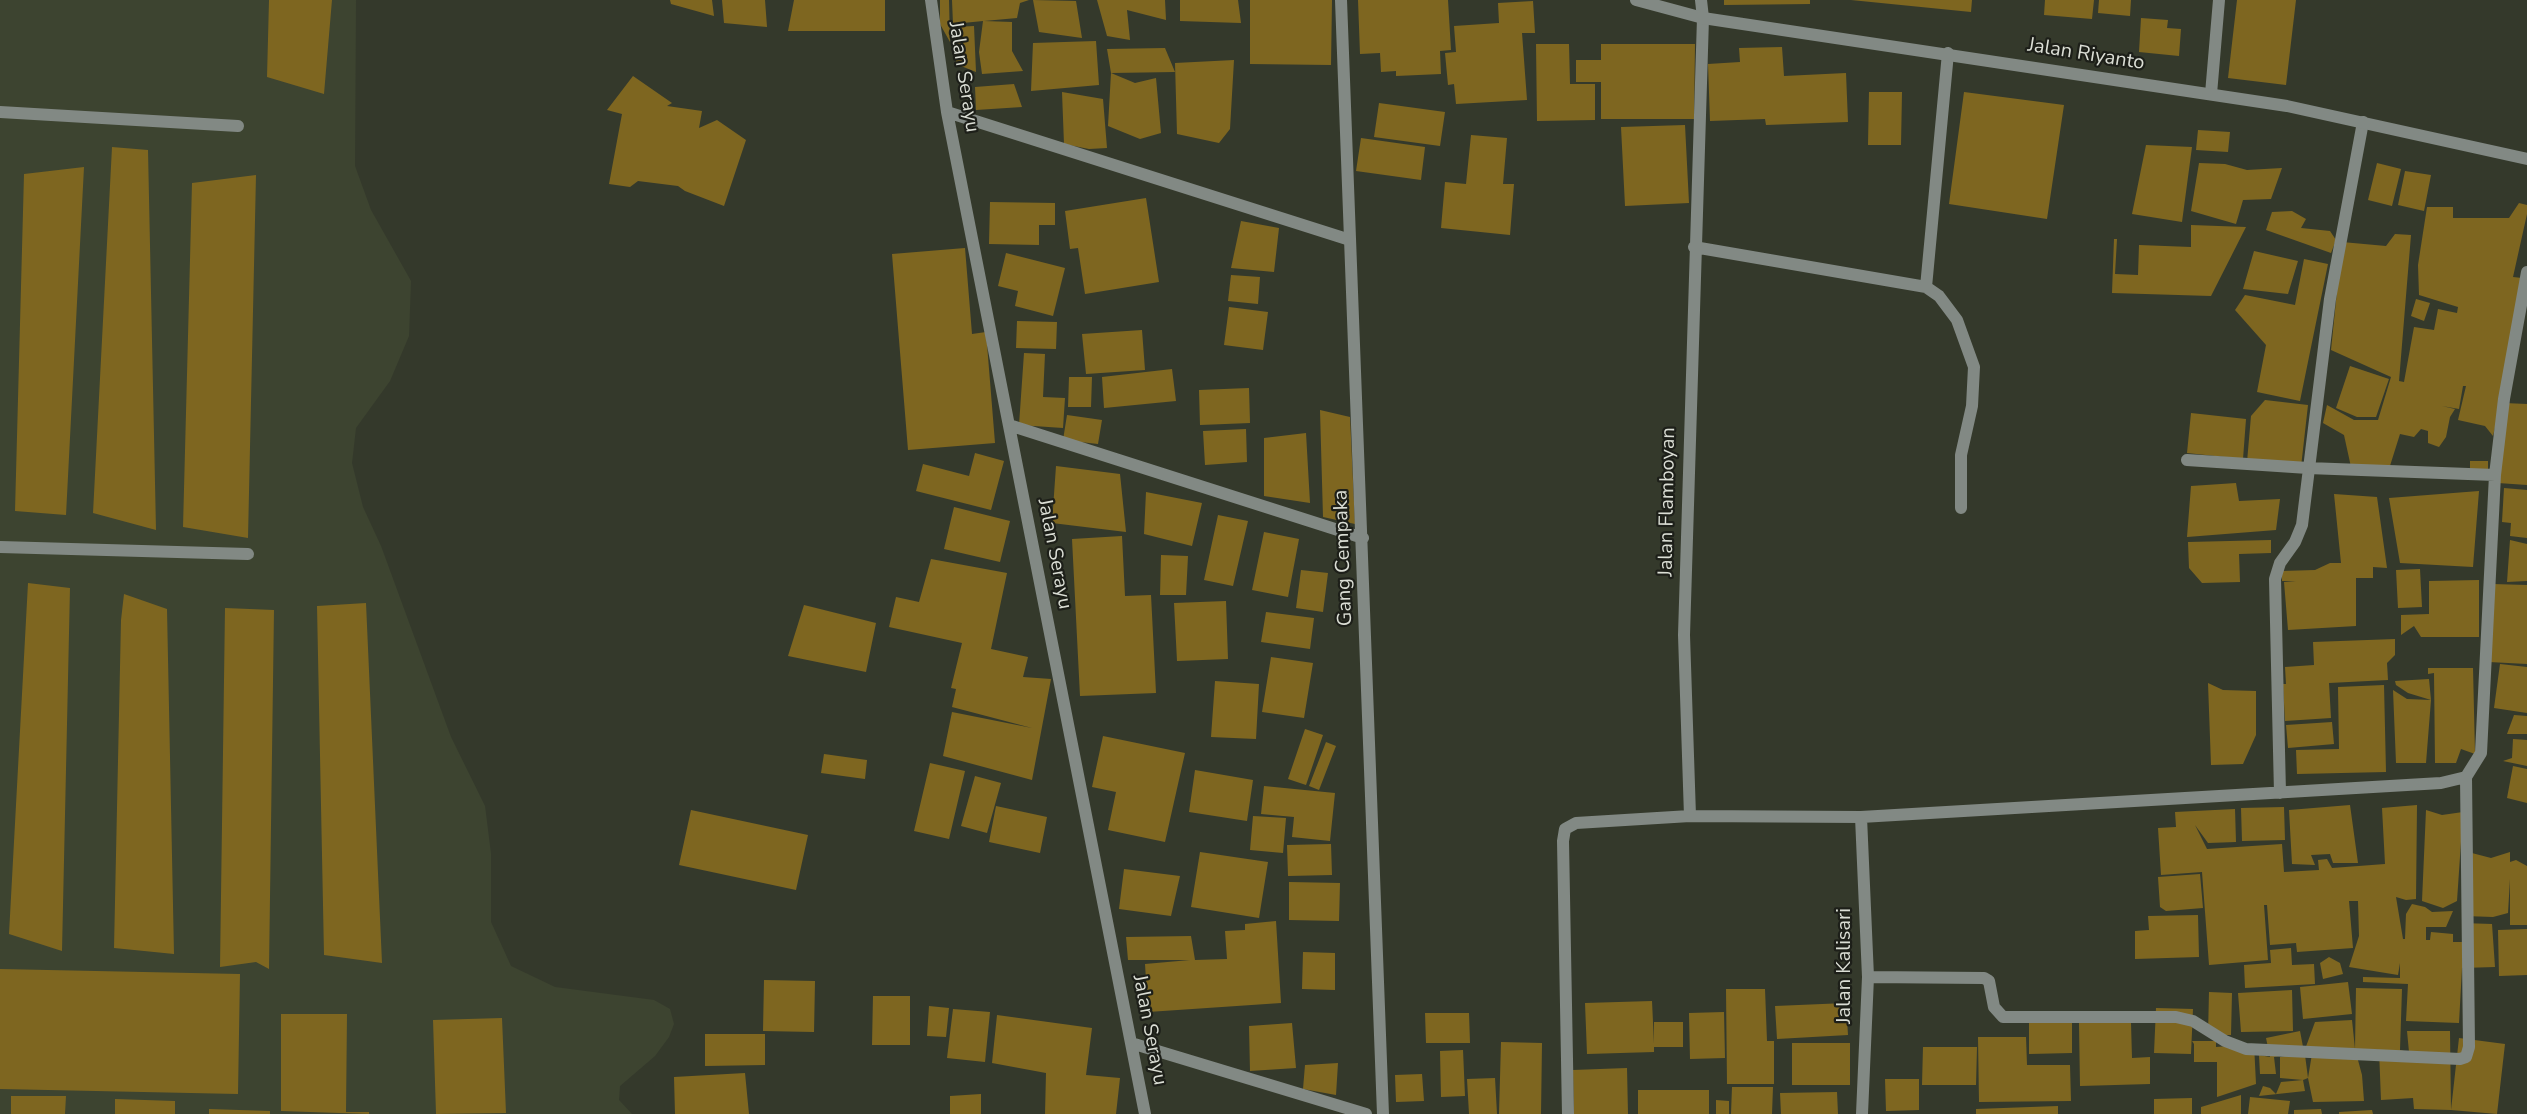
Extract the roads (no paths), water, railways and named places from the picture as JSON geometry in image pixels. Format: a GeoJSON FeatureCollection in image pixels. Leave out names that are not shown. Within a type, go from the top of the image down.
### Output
{"type":"FeatureCollection","features":[{"type":"Feature","properties":{"kind":"street","name":"Jalan Serayu"},"geometry":{"type":"LineString","coordinates":[[931,0],[947,112],[1145,1114]]}},
{"type":"Feature","properties":{"kind":"street","name":"Gang Cempaka"},"geometry":{"type":"LineString","coordinates":[[1341,0],[1383,1114]]}},
{"type":"Feature","properties":{"kind":"street","name":"Jalan Riyanto"},"geometry":{"type":"LineString","coordinates":[[1636,0],[1703,18],[1948,53],[2287,106],[2527,159]]}},
{"type":"Feature","properties":{"kind":"street","name":"Jalan Flamboyan"},"geometry":{"type":"LineString","coordinates":[[1690,816],[1684,635],[1694,246],[1703,18],[1701,0]]}},
{"type":"Feature","properties":{"kind":"street"},"geometry":{"type":"LineString","coordinates":[[2211,94],[2219,0]]}},
{"type":"Feature","properties":{"kind":"street"},"geometry":{"type":"LineString","coordinates":[[1926,287],[1948,53]]}},
{"type":"Feature","properties":{"kind":"street"},"geometry":{"type":"LineString","coordinates":[[0,112],[238,126]]}},
{"type":"Feature","properties":{"kind":"street"},"geometry":{"type":"LineString","coordinates":[[947,112],[1350,240]]}},
{"type":"Feature","properties":{"kind":"street"},"geometry":{"type":"LineString","coordinates":[[2280,793],[2275,579],[2280,563],[2295,542],[2302,525],[2330,299],[2363,122]]}},
{"type":"Feature","properties":{"kind":"street"},"geometry":{"type":"LineString","coordinates":[[1694,246],[1926,287],[1939,296],[1957,320],[1974,367],[1972,406],[1961,455],[1961,508]]}},
{"type":"Feature","properties":{"kind":"street"},"geometry":{"type":"LineString","coordinates":[[1868,977],[1983,978],[1989,981],[1994,1007],[2003,1017],[2176,1017],[2193,1021],[2225,1041],[2246,1049],[2460,1059],[2466,1057],[2469,1047],[2466,777],[2481,753],[2496,475],[2504,399],[2527,272]]}},
{"type":"Feature","properties":{"kind":"street"},"geometry":{"type":"LineString","coordinates":[[1009,425],[1363,538]]}},
{"type":"Feature","properties":{"kind":"street"},"geometry":{"type":"LineString","coordinates":[[2187,460],[2308,468],[2496,475]]}},
{"type":"Feature","properties":{"kind":"street"},"geometry":{"type":"LineString","coordinates":[[0,547],[248,555]]}},
{"type":"Feature","properties":{"kind":"street"},"geometry":{"type":"LineString","coordinates":[[1568,1114],[1563,841],[1565,829],[1576,823],[1690,816],[1861,817],[2441,783],[2466,777]]}},
{"type":"Feature","properties":{"kind":"street","name":"Jalan Kalisari"},"geometry":{"type":"LineString","coordinates":[[1861,817],[1868,977],[1862,1114]]}},
{"type":"Feature","properties":{"kind":"street"},"geometry":{"type":"LineString","coordinates":[[1131,1043],[1366,1114]]}}]}
